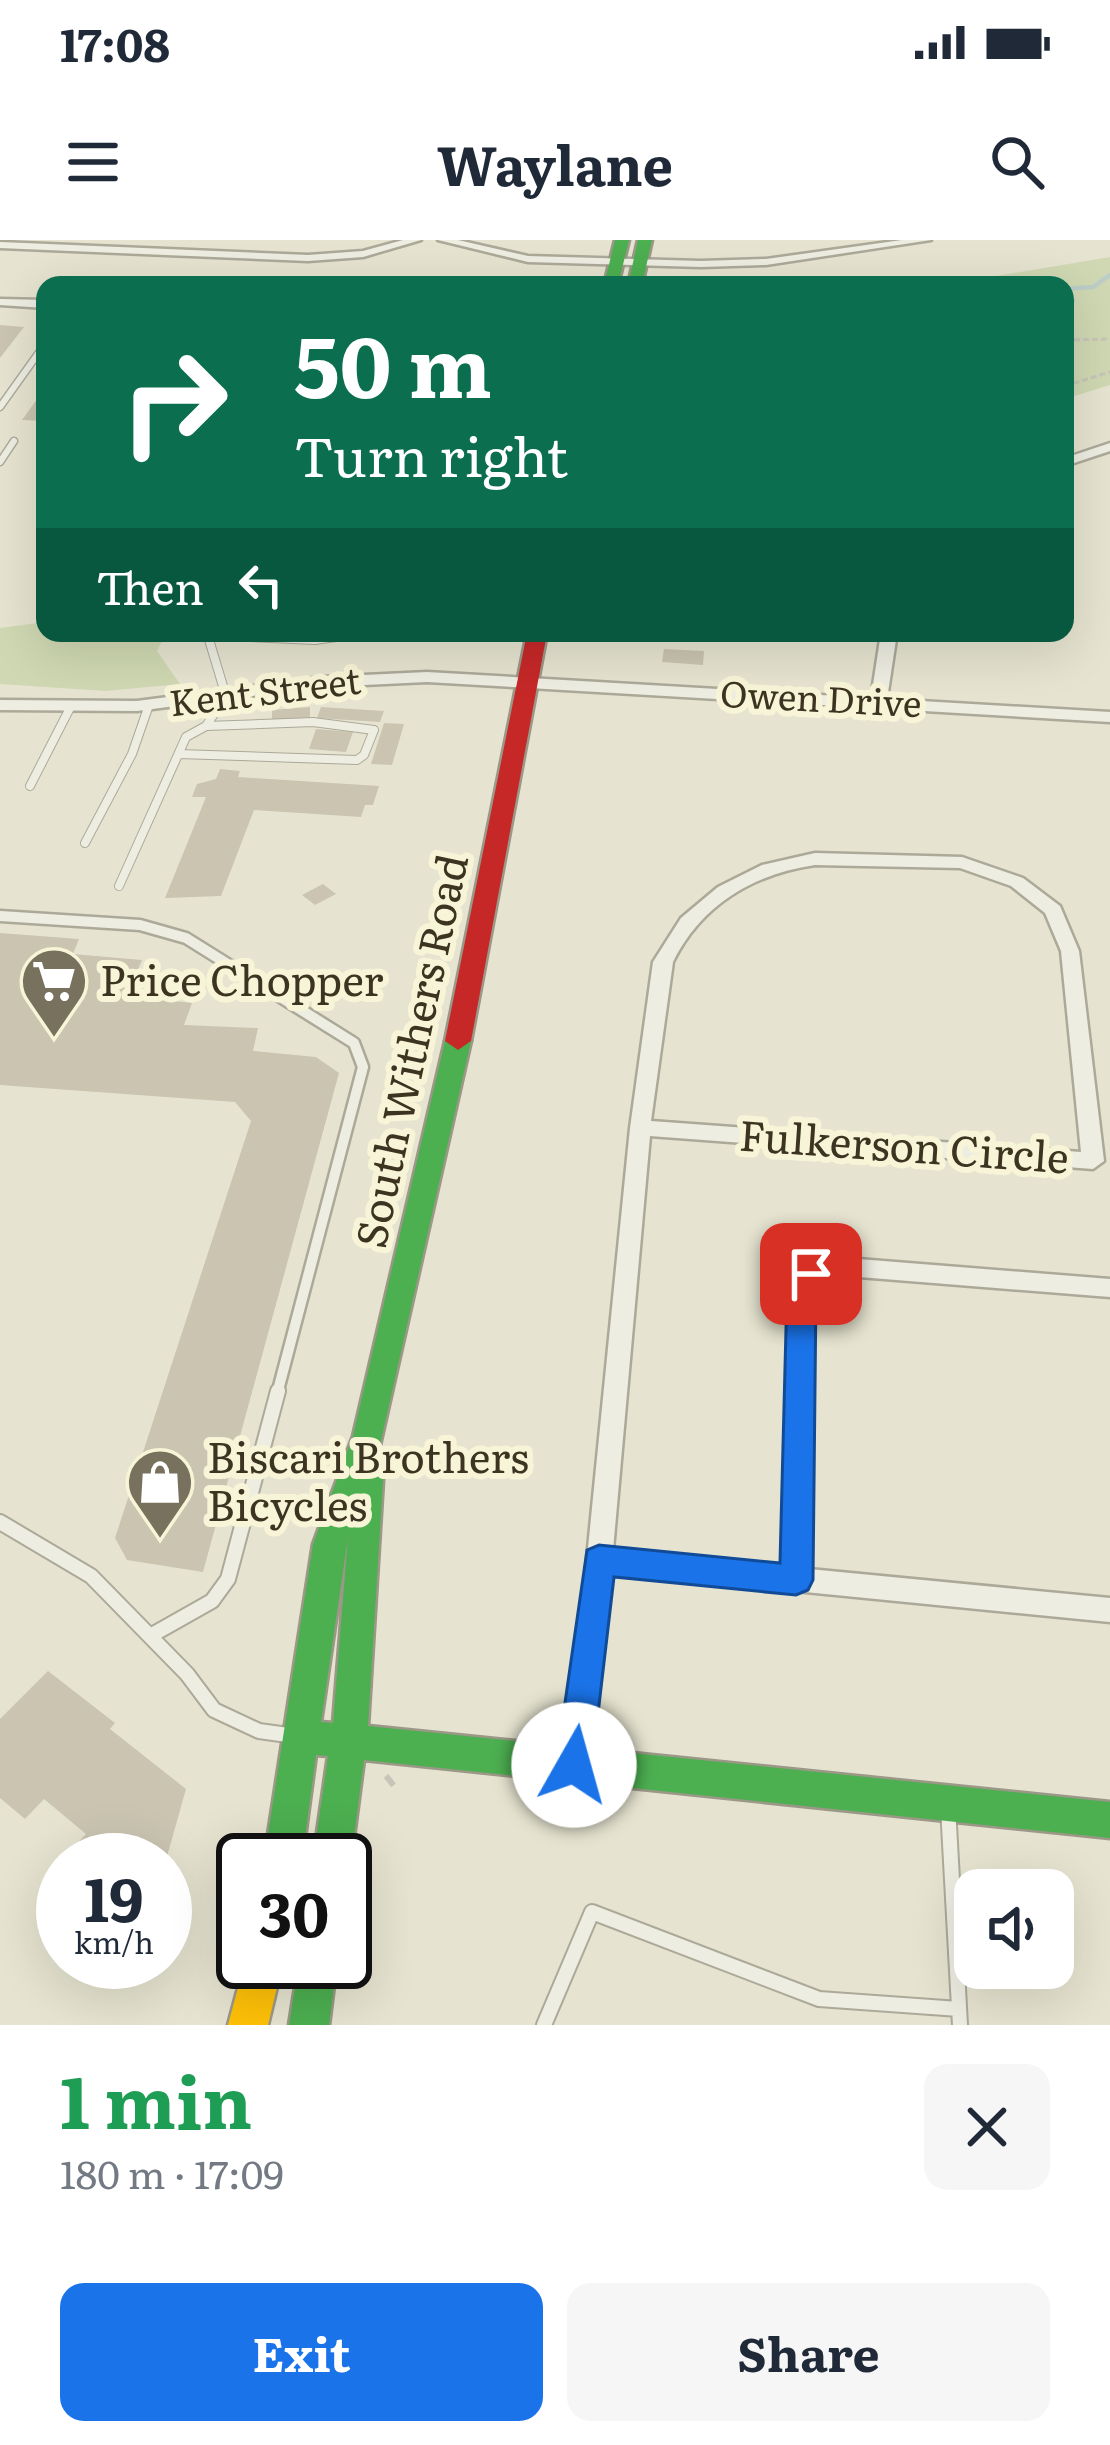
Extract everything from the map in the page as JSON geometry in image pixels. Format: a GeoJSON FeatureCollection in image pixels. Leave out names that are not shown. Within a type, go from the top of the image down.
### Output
{"type":"FeatureCollection","features":[{"type":"Feature","properties":{"kind":"main road","name":"South Withers Road"},"geometry":{"type":"LineString","coordinates":[[288,1833],[329,1544],[369,1436],[446,1106],[536,642]]}},
{"type":"Feature","properties":{"kind":"main road","name":"South Withers Road"},"geometry":{"type":"LineString","coordinates":[[531,682],[545,642]]}},
{"type":"Feature","properties":{"kind":"main road","name":"South Withers Road"},"geometry":{"type":"LineString","coordinates":[[336,1833],[357,1681],[369,1436]]}},
{"type":"Feature","properties":{"kind":"main road"},"geometry":{"type":"LineString","coordinates":[[304,1737],[1110,1820]]}},
{"type":"Feature","properties":{"kind":"main road"},"geometry":{"type":"LineString","coordinates":[[248,2025],[257,1989]]}},
{"type":"Feature","properties":{"kind":"main road"},"geometry":{"type":"LineString","coordinates":[[309,2025],[314,1989]]}},
{"type":"Feature","properties":{"kind":"street"},"geometry":{"type":"LineString","coordinates":[[0,245],[120,245],[327,258],[416,240]]}},
{"type":"Feature","properties":{"kind":"street"},"geometry":{"type":"LineString","coordinates":[[443,240],[504,256],[628,262],[766,262],[926,240]]}},
{"type":"Feature","properties":{"kind":"street"},"geometry":{"type":"LineString","coordinates":[[0,302],[36,304]]}},
{"type":"Feature","properties":{"kind":"street"},"geometry":{"type":"LineString","coordinates":[[1074,459],[1110,447]]}},
{"type":"Feature","properties":{"kind":"street"},"geometry":{"type":"LineString","coordinates":[[879,703],[888,642]]}},
{"type":"Feature","properties":{"kind":"street","name":"Kent Street"},"geometry":{"type":"LineString","coordinates":[[0,705],[148,705],[374,678],[531,682]]}},
{"type":"Feature","properties":{"kind":"street","name":"Owen Drive"},"geometry":{"type":"LineString","coordinates":[[531,682],[1110,717]]}},
{"type":"Feature","properties":{"kind":"street","name":"Fulkerson Circle"},"geometry":{"type":"LineString","coordinates":[[574,1765],[599,1560],[640,1128],[663,962],[673,937],[702,909],[765,869],[814,859],[962,863],[1017,882],[1053,910],[1070,951],[1093,1161],[640,1128]]}},
{"type":"Feature","properties":{"kind":"street"},"geometry":{"type":"LineString","coordinates":[[796,1580],[801,1290],[811,1274],[833,1266],[1110,1288]]}},
{"type":"Feature","properties":{"kind":"street"},"geometry":{"type":"LineString","coordinates":[[599,1560],[1110,1610]]}},
{"type":"Feature","properties":{"kind":"lane"},"geometry":{"type":"LineString","coordinates":[[0,407],[36,357]]}},
{"type":"Feature","properties":{"kind":"lane"},"geometry":{"type":"LineString","coordinates":[[0,462],[14,441]]}},
{"type":"Feature","properties":{"kind":"lane"},"geometry":{"type":"LineString","coordinates":[[206,726],[226,696],[209,642]]}},
{"type":"Feature","properties":{"kind":"lane"},"geometry":{"type":"LineString","coordinates":[[85,843],[132,754],[148,705]]}},
{"type":"Feature","properties":{"kind":"lane"},"geometry":{"type":"LineString","coordinates":[[30,785],[70,708]]}},
{"type":"Feature","properties":{"kind":"lane"},"geometry":{"type":"LineString","coordinates":[[119,886],[178,754],[186,737],[206,726],[313,722],[374,730],[364,755],[357,760],[178,754]]}},
{"type":"Feature","properties":{"kind":"lane"},"geometry":{"type":"LineString","coordinates":[[0,916],[140,925],[186,938],[354,1043],[363,1067],[229,1579],[212,1601],[150,1636]]}},
{"type":"Feature","properties":{"kind":"lane"},"geometry":{"type":"LineString","coordinates":[[0,1522],[91,1576],[214,1710],[260,1731],[304,1737]]}},
{"type":"Feature","properties":{"kind":"lane"},"geometry":{"type":"LineString","coordinates":[[544,2025],[592,1912],[819,1999],[960,2017],[948,1804]]}},
{"type":"Feature","properties":{"kind":"path"},"geometry":{"type":"LineString","coordinates":[[1074,340],[1110,339]]}},
{"type":"Feature","properties":{"kind":"path"},"geometry":{"type":"LineString","coordinates":[[1074,383],[1110,372]]}},
{"type":"Feature","properties":{"kind":"path"},"geometry":{"type":"LineString","coordinates":[[386,1776],[395,1787]]}},
{"type":"Feature","properties":{"kind":"green space"},"geometry":{"type":"Polygon","coordinates":[[[1110,257],[1110,385],[1074,396],[1074,276],[996,276],[1110,257]]]}},
{"type":"Feature","properties":{"kind":"green space"},"geometry":{"type":"Polygon","coordinates":[[[36,623],[36,642],[162,642],[157,651],[180,684],[106,691],[0,684],[0,628],[36,623]]]}},
{"type":"Feature","properties":{"kind":"building"},"geometry":{"type":"Polygon","coordinates":[[[0,325],[24,327],[0,358],[0,325]]]}},
{"type":"Feature","properties":{"kind":"building"},"geometry":{"type":"Polygon","coordinates":[[[36,401],[36,421],[22,420],[36,401]]]}},
{"type":"Feature","properties":{"kind":"building"},"geometry":{"type":"Polygon","coordinates":[[[664,649],[704,651],[703,665],[662,662],[664,649]]]}},
{"type":"Feature","properties":{"kind":"building"},"geometry":{"type":"Polygon","coordinates":[[[310,707],[310,717],[272,720],[272,710],[310,707]]]}},
{"type":"Feature","properties":{"kind":"building"},"geometry":{"type":"Polygon","coordinates":[[[321,707],[384,711],[380,722],[317,718],[321,707]]]}},
{"type":"Feature","properties":{"kind":"building"},"geometry":{"type":"Polygon","coordinates":[[[384,723],[404,724],[392,765],[371,764],[384,723]]]}},
{"type":"Feature","properties":{"kind":"building"},"geometry":{"type":"Polygon","coordinates":[[[316,729],[353,732],[346,752],[309,749],[316,729]]]}},
{"type":"Feature","properties":{"kind":"building"},"geometry":{"type":"Polygon","coordinates":[[[220,769],[240,771],[238,777],[379,786],[373,805],[365,805],[361,817],[254,810],[221,896],[165,898],[206,797],[192,797],[197,784],[216,779],[220,769]]]}},
{"type":"Feature","properties":{"kind":"building"},"geometry":{"type":"Polygon","coordinates":[[[323,884],[336,894],[315,905],[302,895],[323,884]]]}},
{"type":"Feature","properties":{"kind":"building"},"geometry":{"type":"Polygon","coordinates":[[[0,933],[79,939],[73,954],[142,960],[127,996],[192,1003],[184,1025],[258,1028],[253,1051],[316,1057],[339,1073],[203,1572],[127,1560],[115,1538],[251,1121],[235,1102],[0,1085],[0,933]]]}},
{"type":"Feature","properties":{"kind":"building"},"geometry":{"type":"Polygon","coordinates":[[[48,1671],[115,1723],[110,1729],[186,1789],[174,1833],[85,1833],[44,1799],[25,1819],[0,1798],[0,1719],[48,1671]]]}},
{"type":"Feature","properties":{"kind":"waterway"},"geometry":{"type":"LineString","coordinates":[[1074,288],[1093,287],[1110,275]]}},
{"type":"Feature","properties":{"kind":"traffic: fast"},"geometry":{"type":"LineString","coordinates":[[613,276],[622,240]]}},
{"type":"Feature","properties":{"kind":"traffic: fast"},"geometry":{"type":"LineString","coordinates":[[637,276],[645,240]]}},
{"type":"Feature","properties":{"kind":"traffic: fast"},"geometry":{"type":"LineString","coordinates":[[287,1833],[329,1544],[369,1436],[458,1041]]}},
{"type":"Feature","properties":{"kind":"traffic: fast"},"geometry":{"type":"LineString","coordinates":[[336,1833],[357,1681],[368,1464]]}},
{"type":"Feature","properties":{"kind":"traffic: fast"},"geometry":{"type":"LineString","coordinates":[[305,1737],[1110,1820]]}},
{"type":"Feature","properties":{"kind":"traffic: fast"},"geometry":{"type":"LineString","coordinates":[[309,2025],[314,1989]]}},
{"type":"Feature","properties":{"kind":"traffic: slow"},"geometry":{"type":"LineString","coordinates":[[248,2025],[257,1989]]}},
{"type":"Feature","properties":{"kind":"traffic: jam"},"geometry":{"type":"LineString","coordinates":[[458,1041],[535,642]]}},
{"type":"Feature","properties":{"kind":"place","name":"Price Chopper"},"geometry":{"type":"Point","coordinates":[54,1040]}},
{"type":"Feature","properties":{"kind":"place","name":"Biscari Brothers Bicycles"},"geometry":{"type":"Point","coordinates":[160,1541]}},
{"type":"Feature","properties":{"kind":"route"},"geometry":{"type":"LineString","coordinates":[[574,1765],[599,1560],[796,1580],[801,1290],[811,1274]]}}]}
